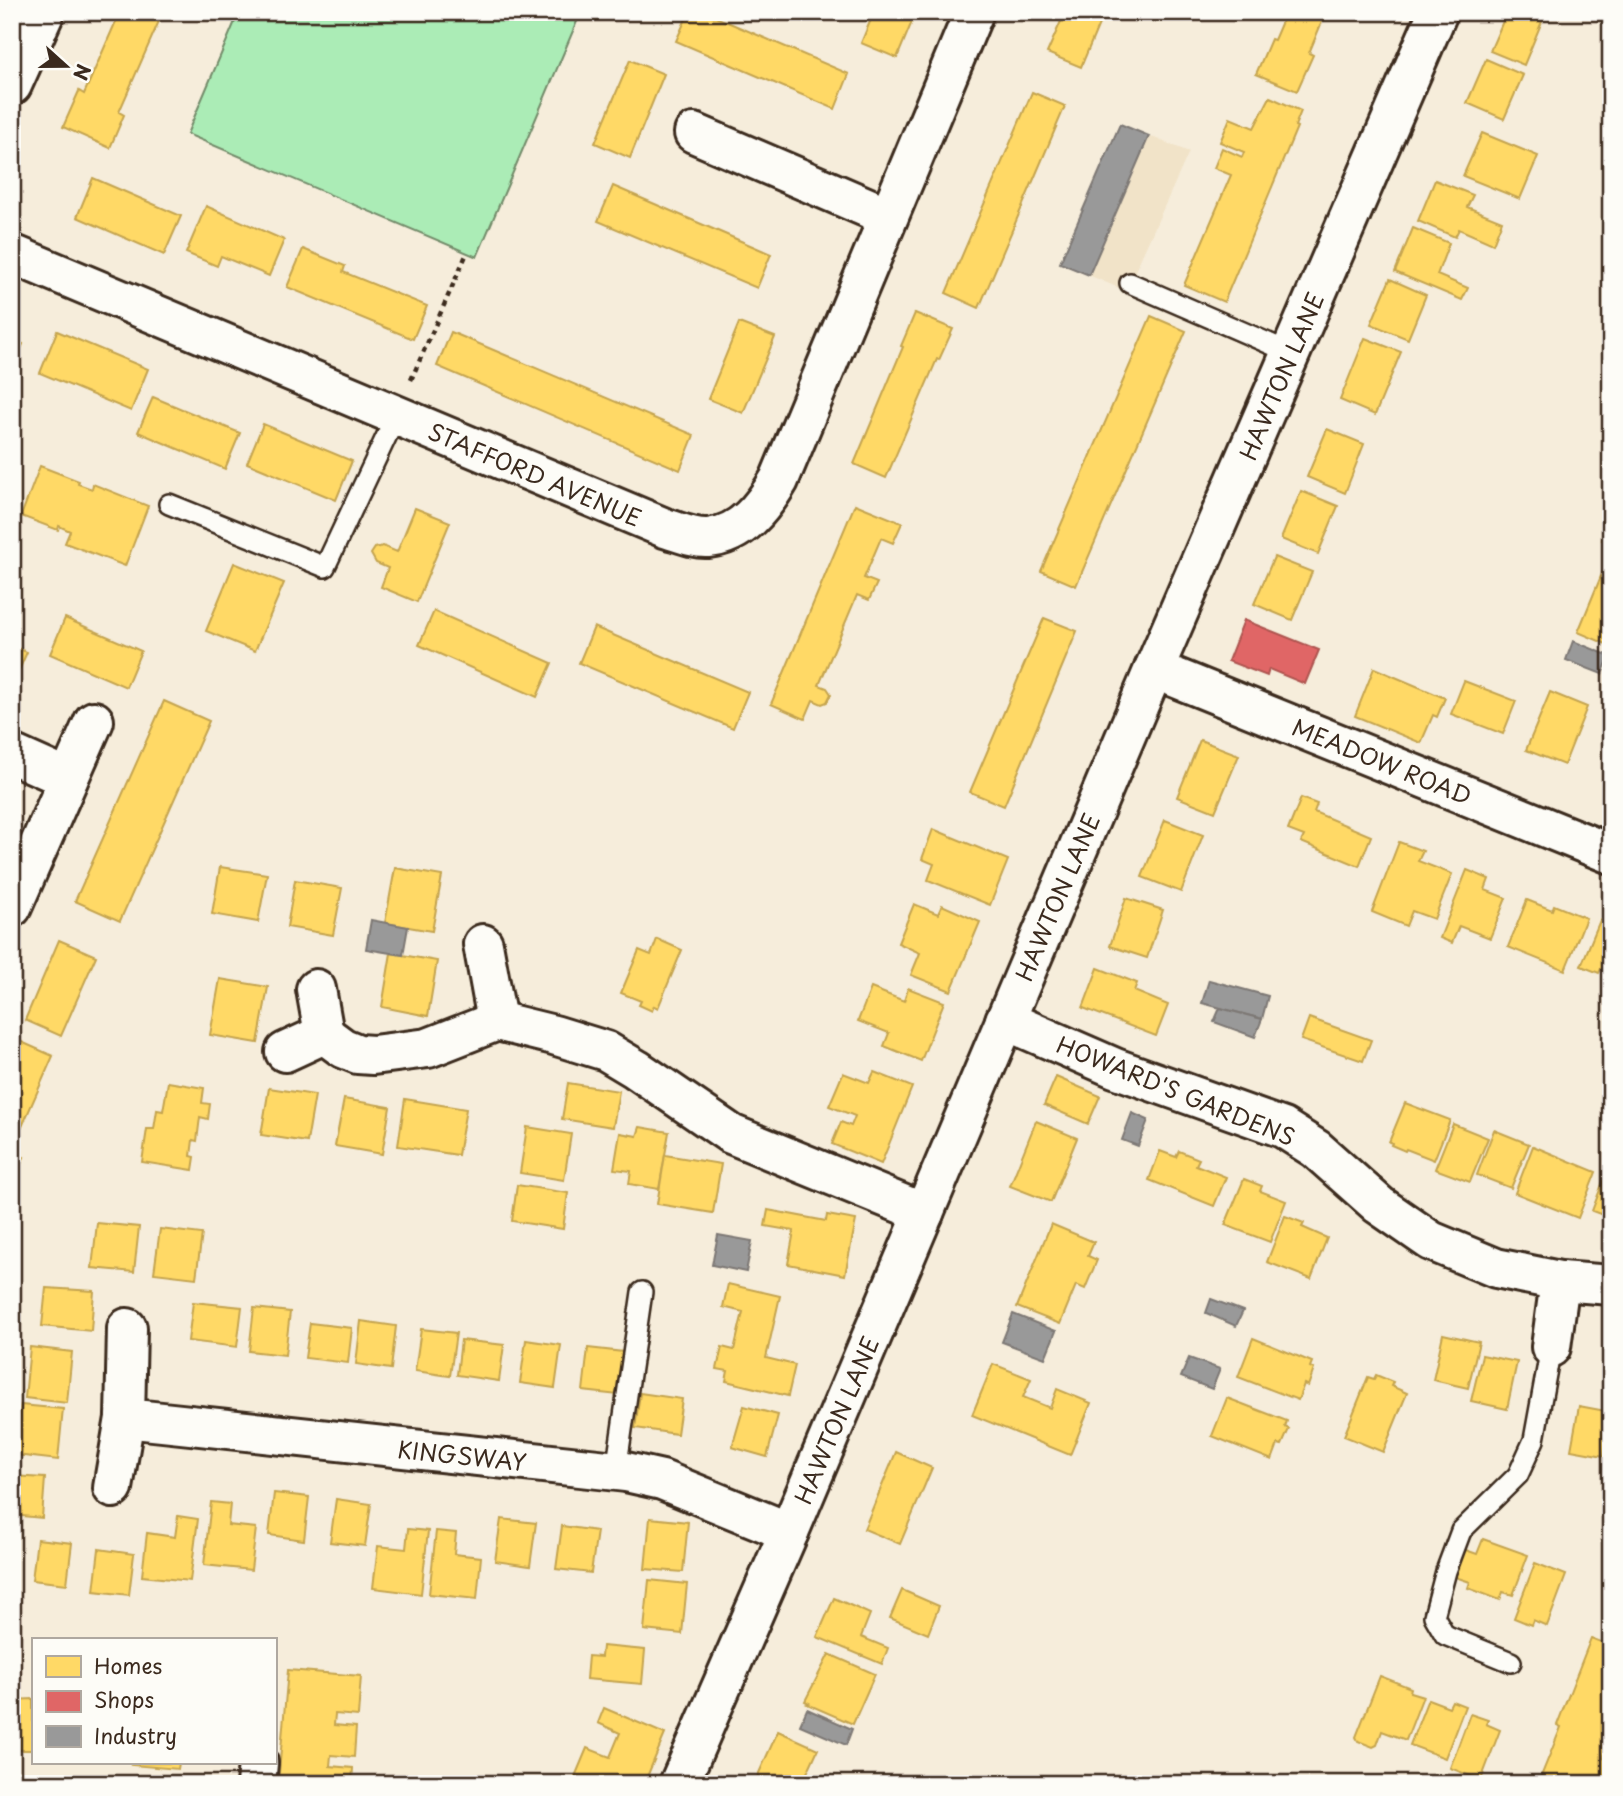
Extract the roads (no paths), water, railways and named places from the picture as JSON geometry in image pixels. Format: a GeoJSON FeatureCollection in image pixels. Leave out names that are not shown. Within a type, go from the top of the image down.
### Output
{"type":"FeatureCollection","features":[{"type":"Feature","properties":{"kind":"street"},"geometry":{"type":"LineString","coordinates":[[12,85],[45,12]]}},
{"type":"Feature","properties":{"kind":"street","name":"STAFFORD AVENUE"},"geometry":{"type":"LineString","coordinates":[[12,254],[665,528],[708,538],[725,534],[741,527],[754,515],[779,480],[974,12]]}},
{"type":"Feature","properties":{"kind":"street","name":"HAWTON LANE"},"geometry":{"type":"LineString","coordinates":[[679,1784],[789,1532],[1154,669],[1438,12]]}},
{"type":"Feature","properties":{"kind":"street"},"geometry":{"type":"LineString","coordinates":[[694,133],[887,216]]}},
{"type":"Feature","properties":{"kind":"street","name":"MEADOW ROAD"},"geometry":{"type":"LineString","coordinates":[[1154,669],[1607,842]]}},
{"type":"Feature","properties":{"kind":"street"},"geometry":{"type":"LineString","coordinates":[[12,907],[94,721]]}},
{"type":"Feature","properties":{"kind":"street"},"geometry":{"type":"LineString","coordinates":[[12,754],[68,779]]}},
{"type":"Feature","properties":{"kind":"street"},"geometry":{"type":"LineString","coordinates":[[483,944],[497,1021]]}},
{"type":"Feature","properties":{"kind":"street"},"geometry":{"type":"LineString","coordinates":[[316,989],[324,1034],[343,1048],[358,1054],[373,1055],[428,1048],[497,1021],[606,1051],[731,1134],[924,1213]]}},
{"type":"Feature","properties":{"kind":"street","name":"HOWARD'S GARDENS"},"geometry":{"type":"LineString","coordinates":[[1005,1020],[1115,1068],[1283,1128],[1315,1149],[1379,1205],[1431,1241],[1496,1268],[1560,1281],[1611,1285]]}},
{"type":"Feature","properties":{"kind":"street"},"geometry":{"type":"LineString","coordinates":[[285,1052],[324,1034]]}},
{"type":"Feature","properties":{"kind":"street"},"geometry":{"type":"LineString","coordinates":[[1551,1347],[1560,1281]]}},
{"type":"Feature","properties":{"kind":"street"},"geometry":{"type":"LineString","coordinates":[[113,1488],[125,1418],[127,1328]]}},
{"type":"Feature","properties":{"kind":"street","name":"KINGSWAY"},"geometry":{"type":"LineString","coordinates":[[125,1418],[616,1471],[662,1480],[789,1532]]}},
{"type":"Feature","properties":{"kind":"street"},"geometry":{"type":"LineString","coordinates":[[256,1784],[258,1764]]}},
{"type":"Feature","properties":{"kind":"lane"},"geometry":{"type":"LineString","coordinates":[[1130,283],[1291,353]]}},
{"type":"Feature","properties":{"kind":"lane"},"geometry":{"type":"LineString","coordinates":[[169,504],[324,567],[396,416]]}},
{"type":"Feature","properties":{"kind":"lane"},"geometry":{"type":"LineString","coordinates":[[616,1471],[642,1292]]}},
{"type":"Feature","properties":{"kind":"lane"},"geometry":{"type":"LineString","coordinates":[[1511,1662],[1446,1635],[1434,1616],[1446,1571],[1461,1531],[1518,1475],[1534,1440],[1551,1347]]}}]}
